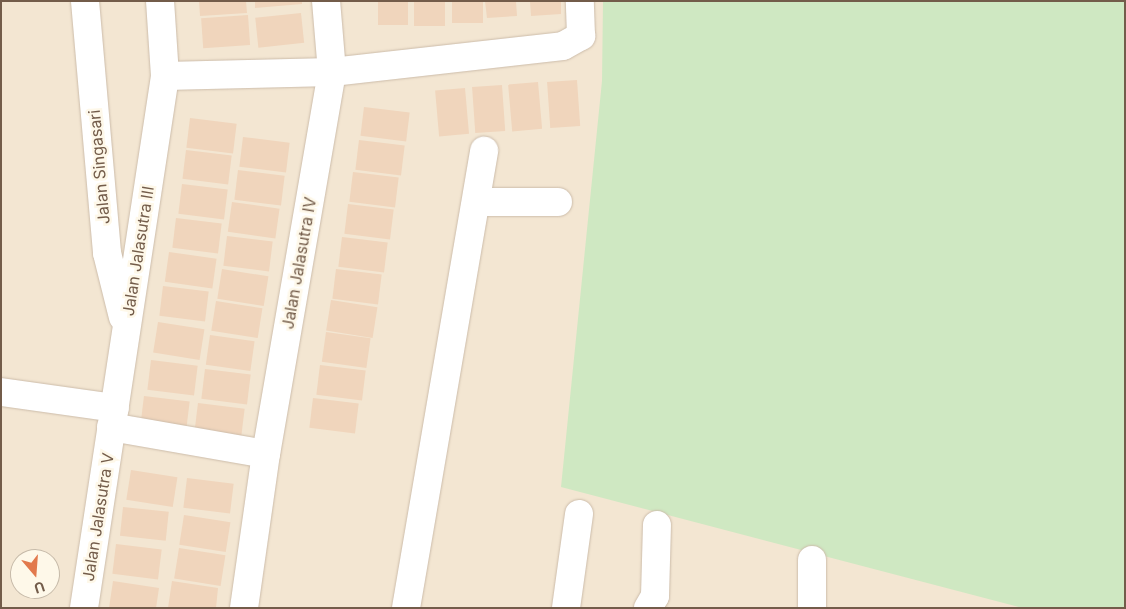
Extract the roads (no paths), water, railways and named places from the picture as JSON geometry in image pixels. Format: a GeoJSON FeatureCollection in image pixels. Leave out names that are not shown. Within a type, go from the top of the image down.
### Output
{"type":"FeatureCollection","features":[{"type":"Feature","properties":{"kind":"street","name":"Jalan Singasari"},"geometry":{"type":"LineString","coordinates":[[85,1],[107,253],[126,330]]}},
{"type":"Feature","properties":{"kind":"street","name":"Jalan Jalasutra III"},"geometry":{"type":"LineString","coordinates":[[113,417],[165,76],[160,1]]}},
{"type":"Feature","properties":{"kind":"street","name":"Jalan Jalasutra IV"},"geometry":{"type":"LineString","coordinates":[[244,608],[266,454],[332,72],[326,1]]}},
{"type":"Feature","properties":{"kind":"street"},"geometry":{"type":"LineString","coordinates":[[165,76],[332,72],[563,46],[582,36],[580,1]]}},
{"type":"Feature","properties":{"kind":"street"},"geometry":{"type":"LineString","coordinates":[[406,608],[484,151]]}},
{"type":"Feature","properties":{"kind":"street"},"geometry":{"type":"LineString","coordinates":[[476,202],[558,202]]}},
{"type":"Feature","properties":{"kind":"street"},"geometry":{"type":"LineString","coordinates":[[1,392],[266,454]]}},
{"type":"Feature","properties":{"kind":"street","name":"Jalan Jalasutra V"},"geometry":{"type":"LineString","coordinates":[[84,608],[113,417]]}},
{"type":"Feature","properties":{"kind":"street"},"geometry":{"type":"LineString","coordinates":[[568,607],[579,514]]}},
{"type":"Feature","properties":{"kind":"street"},"geometry":{"type":"LineString","coordinates":[[648,608],[655,596],[657,525]]}},
{"type":"Feature","properties":{"kind":"street"},"geometry":{"type":"LineString","coordinates":[[812,560],[812,608]]}}]}
